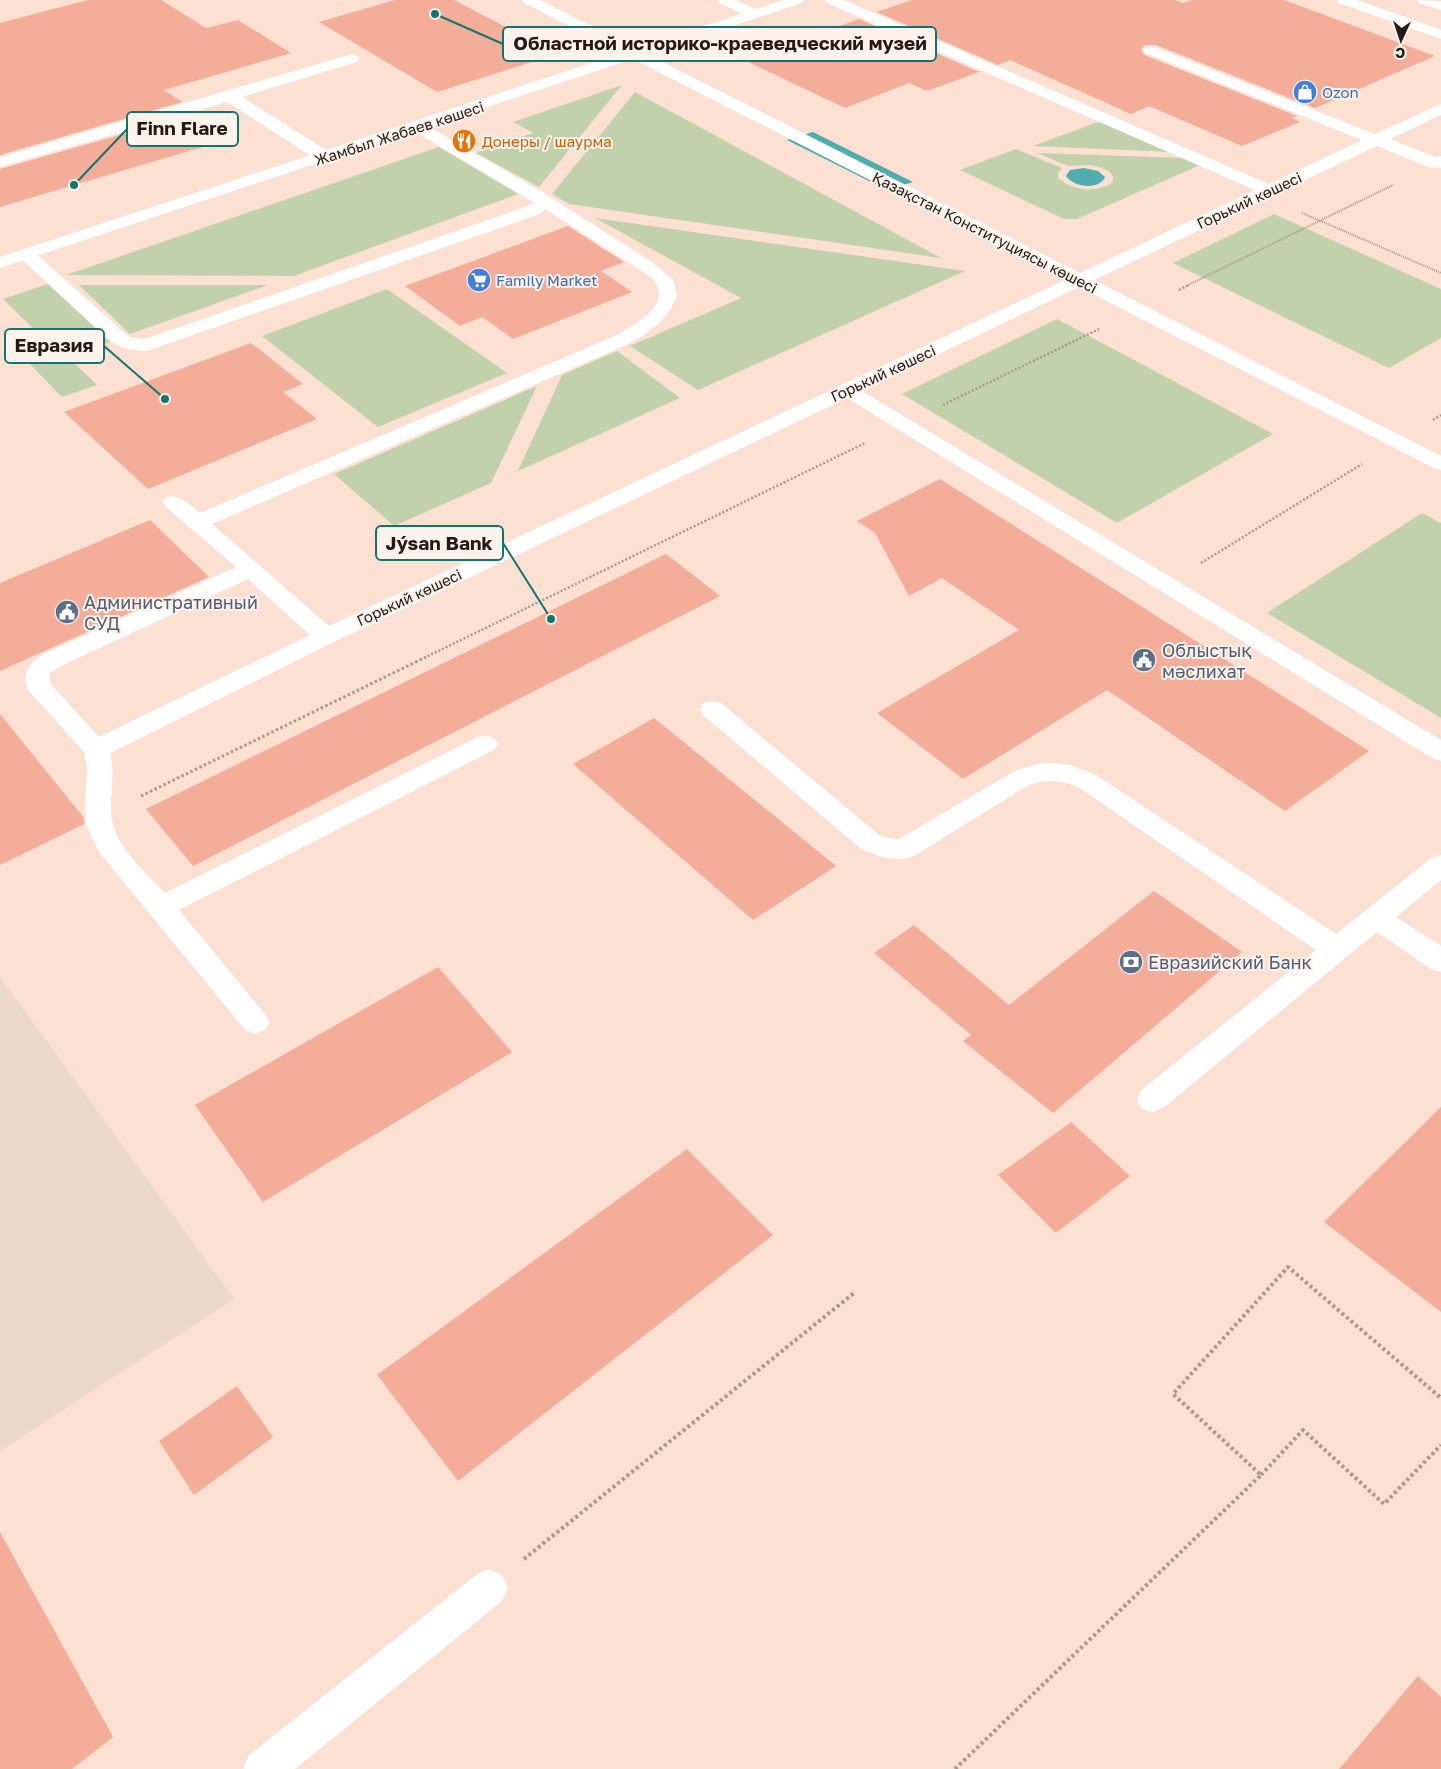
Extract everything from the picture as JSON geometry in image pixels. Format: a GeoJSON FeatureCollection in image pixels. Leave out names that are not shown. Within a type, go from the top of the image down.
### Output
{"type":"FeatureCollection","features":[{"type":"Feature","properties":{"kind":"street","name":"Қазақстан Конституциясы көшесі"},"geometry":{"type":"LineString","coordinates":[[529,0],[1441,464]]}},
{"type":"Feature","properties":{"kind":"street"},"geometry":{"type":"LineString","coordinates":[[724,0],[755,14]]}},
{"type":"Feature","properties":{"kind":"street","name":"Жамбыл Жабаев көшесі"},"geometry":{"type":"LineString","coordinates":[[0,263],[418,127],[797,0]]}},
{"type":"Feature","properties":{"kind":"street"},"geometry":{"type":"LineString","coordinates":[[832,0],[1264,192]]}},
{"type":"Feature","properties":{"kind":"street"},"geometry":{"type":"LineString","coordinates":[[1344,0],[1441,35]]}},
{"type":"Feature","properties":{"kind":"street"},"geometry":{"type":"LineString","coordinates":[[1424,0],[1441,6]]}},
{"type":"Feature","properties":{"kind":"street"},"geometry":{"type":"LineString","coordinates":[[1150,50],[1440,164]]}},
{"type":"Feature","properties":{"kind":"street"},"geometry":{"type":"LineString","coordinates":[[0,162],[352,59]]}},
{"type":"Feature","properties":{"kind":"street"},"geometry":{"type":"LineString","coordinates":[[229,96],[325,157]]}},
{"type":"Feature","properties":{"kind":"street","name":"Горький көшесі"},"geometry":{"type":"LineString","coordinates":[[96,749],[326,637],[1441,109]]}},
{"type":"Feature","properties":{"kind":"street"},"geometry":{"type":"LineString","coordinates":[[198,522],[306,474],[615,343],[647,325],[661,312],[668,296],[664,280],[649,268],[542,200],[418,127]]}},
{"type":"Feature","properties":{"kind":"street"},"geometry":{"type":"LineString","coordinates":[[26,254],[120,339],[127,344],[147,345],[534,210],[542,204],[542,200]]}},
{"type":"Feature","properties":{"kind":"street"},"geometry":{"type":"LineString","coordinates":[[847,390],[1441,752]]}},
{"type":"Feature","properties":{"kind":"street"},"geometry":{"type":"LineString","coordinates":[[174,502],[326,637]]}},
{"type":"Feature","properties":{"kind":"street"},"geometry":{"type":"LineString","coordinates":[[251,569],[52,660],[38,671],[36,677],[38,685],[96,749],[99,756],[101,776],[100,826],[108,845],[255,1022]]}},
{"type":"Feature","properties":{"kind":"street"},"geometry":{"type":"LineString","coordinates":[[712,709],[869,841],[879,847],[892,850],[904,849],[1020,779],[1035,772],[1054,771],[1071,774],[1087,781],[1336,949]]}},
{"type":"Feature","properties":{"kind":"street"},"geometry":{"type":"LineString","coordinates":[[161,907],[485,744]]}},
{"type":"Feature","properties":{"kind":"street"},"geometry":{"type":"LineString","coordinates":[[1152,1098],[1441,865]]}},
{"type":"Feature","properties":{"kind":"street"},"geometry":{"type":"LineString","coordinates":[[1376,917],[1441,961]]}},
{"type":"Feature","properties":{"kind":"street"},"geometry":{"type":"LineString","coordinates":[[263,1769],[489,1588]]}},
{"type":"Feature","properties":{"kind":"path"},"geometry":{"type":"LineString","coordinates":[[99,816],[1440,164]]}},
{"type":"Feature","properties":{"kind":"path"},"geometry":{"type":"LineString","coordinates":[[1264,192],[1321,221],[1441,273]]}},
{"type":"Feature","properties":{"kind":"path"},"geometry":{"type":"LineString","coordinates":[[1166,584],[1441,415]]}},
{"type":"Feature","properties":{"kind":"path"},"geometry":{"type":"LineString","coordinates":[[1261,1475],[1173,1394],[1288,1267],[1441,1398]]}},
{"type":"Feature","properties":{"kind":"path"},"geometry":{"type":"LineString","coordinates":[[489,1588],[854,1293]]}},
{"type":"Feature","properties":{"kind":"path"},"geometry":{"type":"LineString","coordinates":[[955,1769],[1261,1475],[1304,1430],[1384,1504],[1441,1445]]}},
{"type":"Feature","properties":{"kind":"shaded area"},"geometry":{"type":"Polygon","coordinates":[[[0,977],[234,1299],[0,1451],[0,977]]]}},
{"type":"Feature","properties":{"kind":"green space"},"geometry":{"type":"Polygon","coordinates":[[[622,85],[539,187],[476,153],[533,133],[513,122],[622,85]]]}},
{"type":"Feature","properties":{"kind":"green space"},"geometry":{"type":"Polygon","coordinates":[[[635,92],[941,258],[569,204],[552,194],[635,92]]]}},
{"type":"Feature","properties":{"kind":"green space"},"geometry":{"type":"Polygon","coordinates":[[[1101,121],[1171,152],[1033,146],[1101,121]]]}},
{"type":"Feature","properties":{"kind":"green space"},"geometry":{"type":"Polygon","coordinates":[[[439,147],[518,194],[294,276],[66,275],[439,147]]]}},
{"type":"Feature","properties":{"kind":"green space"},"geometry":{"type":"Polygon","coordinates":[[[1016,149],[1062,168],[1058,173],[1058,178],[1071,186],[1085,189],[1106,186],[1112,183],[1113,177],[1110,172],[1102,168],[1091,165],[1068,166],[1037,153],[1184,158],[1200,165],[1077,219],[1064,219],[960,170],[1016,149]]]}},
{"type":"Feature","properties":{"kind":"green space"},"geometry":{"type":"Polygon","coordinates":[[[1274,214],[1441,289],[1441,338],[1389,368],[1173,263],[1274,214]]]}},
{"type":"Feature","properties":{"kind":"green space"},"geometry":{"type":"Polygon","coordinates":[[[595,218],[965,271],[698,390],[630,346],[741,298],[595,218]]]}},
{"type":"Feature","properties":{"kind":"green space"},"geometry":{"type":"Polygon","coordinates":[[[48,284],[110,342],[68,357],[97,385],[62,397],[20,354],[49,344],[3,299],[48,284]]]}},
{"type":"Feature","properties":{"kind":"green space"},"geometry":{"type":"Polygon","coordinates":[[[79,285],[268,285],[130,334],[79,285]]]}},
{"type":"Feature","properties":{"kind":"green space"},"geometry":{"type":"Polygon","coordinates":[[[387,289],[507,373],[378,427],[262,336],[387,289]]]}},
{"type":"Feature","properties":{"kind":"green space"},"geometry":{"type":"Polygon","coordinates":[[[1057,319],[1273,434],[1117,523],[902,394],[1057,319]]]}},
{"type":"Feature","properties":{"kind":"green space"},"geometry":{"type":"Polygon","coordinates":[[[617,351],[680,398],[518,471],[562,375],[617,351]]]}},
{"type":"Feature","properties":{"kind":"green space"},"geometry":{"type":"Polygon","coordinates":[[[537,386],[491,483],[394,526],[334,474],[537,386]]]}},
{"type":"Feature","properties":{"kind":"green space"},"geometry":{"type":"Polygon","coordinates":[[[1422,513],[1441,523],[1441,718],[1267,613],[1422,513]]]}},
{"type":"Feature","properties":{"kind":"water"},"geometry":{"type":"Polygon","coordinates":[[[813,132],[913,182],[887,190],[787,140],[813,132]]]}},
{"type":"Feature","properties":{"kind":"water"},"geometry":{"type":"Polygon","coordinates":[[[1084,168],[1098,171],[1105,177],[1097,184],[1086,186],[1074,183],[1066,176],[1070,170],[1084,168]]]}},
{"type":"Feature","properties":{"kind":"building"},"geometry":{"type":"Polygon","coordinates":[[[88,0],[161,0],[206,28],[238,20],[291,53],[164,90],[182,102],[0,155],[0,23],[88,0]]]}},
{"type":"Feature","properties":{"kind":"building"},"geometry":{"type":"Polygon","coordinates":[[[395,0],[454,0],[557,54],[437,92],[319,22],[395,0]]]}},
{"type":"Feature","properties":{"kind":"building"},"geometry":{"type":"Polygon","coordinates":[[[912,0],[1174,0],[1183,3],[1192,0],[1284,0],[1435,56],[1315,108],[1156,45],[1145,45],[1141,49],[1144,55],[1297,116],[1292,118],[1300,122],[1242,146],[1149,106],[1131,114],[1010,60],[998,65],[877,12],[912,0]]]}},
{"type":"Feature","properties":{"kind":"building"},"geometry":{"type":"Polygon","coordinates":[[[859,19],[979,72],[927,91],[909,83],[845,108],[744,60],[859,19]]]}},
{"type":"Feature","properties":{"kind":"building"},"geometry":{"type":"Polygon","coordinates":[[[197,113],[233,138],[0,207],[0,169],[197,113]]]}},
{"type":"Feature","properties":{"kind":"building"},"geometry":{"type":"Polygon","coordinates":[[[568,226],[624,262],[601,271],[632,292],[513,339],[482,317],[460,326],[405,286],[568,226]]]}},
{"type":"Feature","properties":{"kind":"building"},"geometry":{"type":"Polygon","coordinates":[[[251,343],[303,384],[283,392],[317,419],[148,489],[64,412],[251,343]]]}},
{"type":"Feature","properties":{"kind":"building","name":"Облыстық мәслихат"},"geometry":{"type":"Polygon","coordinates":[[[940,479],[1369,751],[1285,811],[1107,690],[963,779],[877,713],[1019,630],[942,578],[909,596],[875,533],[857,521],[940,479]]]}},
{"type":"Feature","properties":{"kind":"building","name":"Административный СУД"},"geometry":{"type":"Polygon","coordinates":[[[150,520],[209,577],[0,671],[0,583],[150,520]]]}},
{"type":"Feature","properties":{"kind":"building"},"geometry":{"type":"Polygon","coordinates":[[[666,554],[720,596],[193,866],[146,809],[666,554]]]}},
{"type":"Feature","properties":{"kind":"building"},"geometry":{"type":"Polygon","coordinates":[[[0,714],[84,818],[84,824],[0,865],[0,714]]]}},
{"type":"Feature","properties":{"kind":"building"},"geometry":{"type":"Polygon","coordinates":[[[654,718],[836,866],[753,920],[573,764],[654,718]]]}},
{"type":"Feature","properties":{"kind":"building"},"geometry":{"type":"Polygon","coordinates":[[[1154,891],[1242,952],[1053,1113],[963,1041],[971,1035],[874,953],[914,925],[1009,1005],[1154,891]]]}},
{"type":"Feature","properties":{"kind":"building"},"geometry":{"type":"Polygon","coordinates":[[[438,967],[512,1052],[263,1202],[195,1105],[438,967]]]}},
{"type":"Feature","properties":{"kind":"building"},"geometry":{"type":"Polygon","coordinates":[[[1441,1107],[1441,1312],[1324,1222],[1441,1107]]]}},
{"type":"Feature","properties":{"kind":"building"},"geometry":{"type":"Polygon","coordinates":[[[1071,1122],[1130,1176],[1056,1233],[998,1175],[1071,1122]]]}},
{"type":"Feature","properties":{"kind":"building"},"geometry":{"type":"Polygon","coordinates":[[[687,1149],[773,1235],[458,1481],[377,1375],[687,1149]]]}},
{"type":"Feature","properties":{"kind":"building"},"geometry":{"type":"Polygon","coordinates":[[[237,1386],[273,1437],[194,1495],[159,1441],[237,1386]]]}},
{"type":"Feature","properties":{"kind":"building"},"geometry":{"type":"Polygon","coordinates":[[[0,1532],[113,1737],[72,1769],[0,1769],[0,1532]]]}},
{"type":"Feature","properties":{"kind":"building"},"geometry":{"type":"Polygon","coordinates":[[[1418,1676],[1441,1697],[1441,1769],[1339,1769],[1418,1676]]]}},
{"type":"Feature","properties":{"kind":"place","name":"Oбластной историко-краеведческий музей"},"geometry":{"type":"Point","coordinates":[435,14]}},
{"type":"Feature","properties":{"kind":"place","name":"Ozon"},"geometry":{"type":"Point","coordinates":[1305,92]}},
{"type":"Feature","properties":{"kind":"place","name":"Донеры / шаурма"},"geometry":{"type":"Point","coordinates":[464,141]}},
{"type":"Feature","properties":{"kind":"place","name":"Finn Flare"},"geometry":{"type":"Point","coordinates":[74,185]}},
{"type":"Feature","properties":{"kind":"place","name":"Family Мarket"},"geometry":{"type":"Point","coordinates":[479,280]}},
{"type":"Feature","properties":{"kind":"place","name":"Евразия"},"geometry":{"type":"Point","coordinates":[165,399]}},
{"type":"Feature","properties":{"kind":"place","name":"Административный СУД"},"geometry":{"type":"Point","coordinates":[67,612]}},
{"type":"Feature","properties":{"kind":"place","name":"Jýsan Bank"},"geometry":{"type":"Point","coordinates":[551,619]}},
{"type":"Feature","properties":{"kind":"place","name":"Облыстық мәслихат"},"geometry":{"type":"Point","coordinates":[1144,660]}},
{"type":"Feature","properties":{"kind":"place","name":"Евразийский Банк"},"geometry":{"type":"Point","coordinates":[1131,962]}}]}
